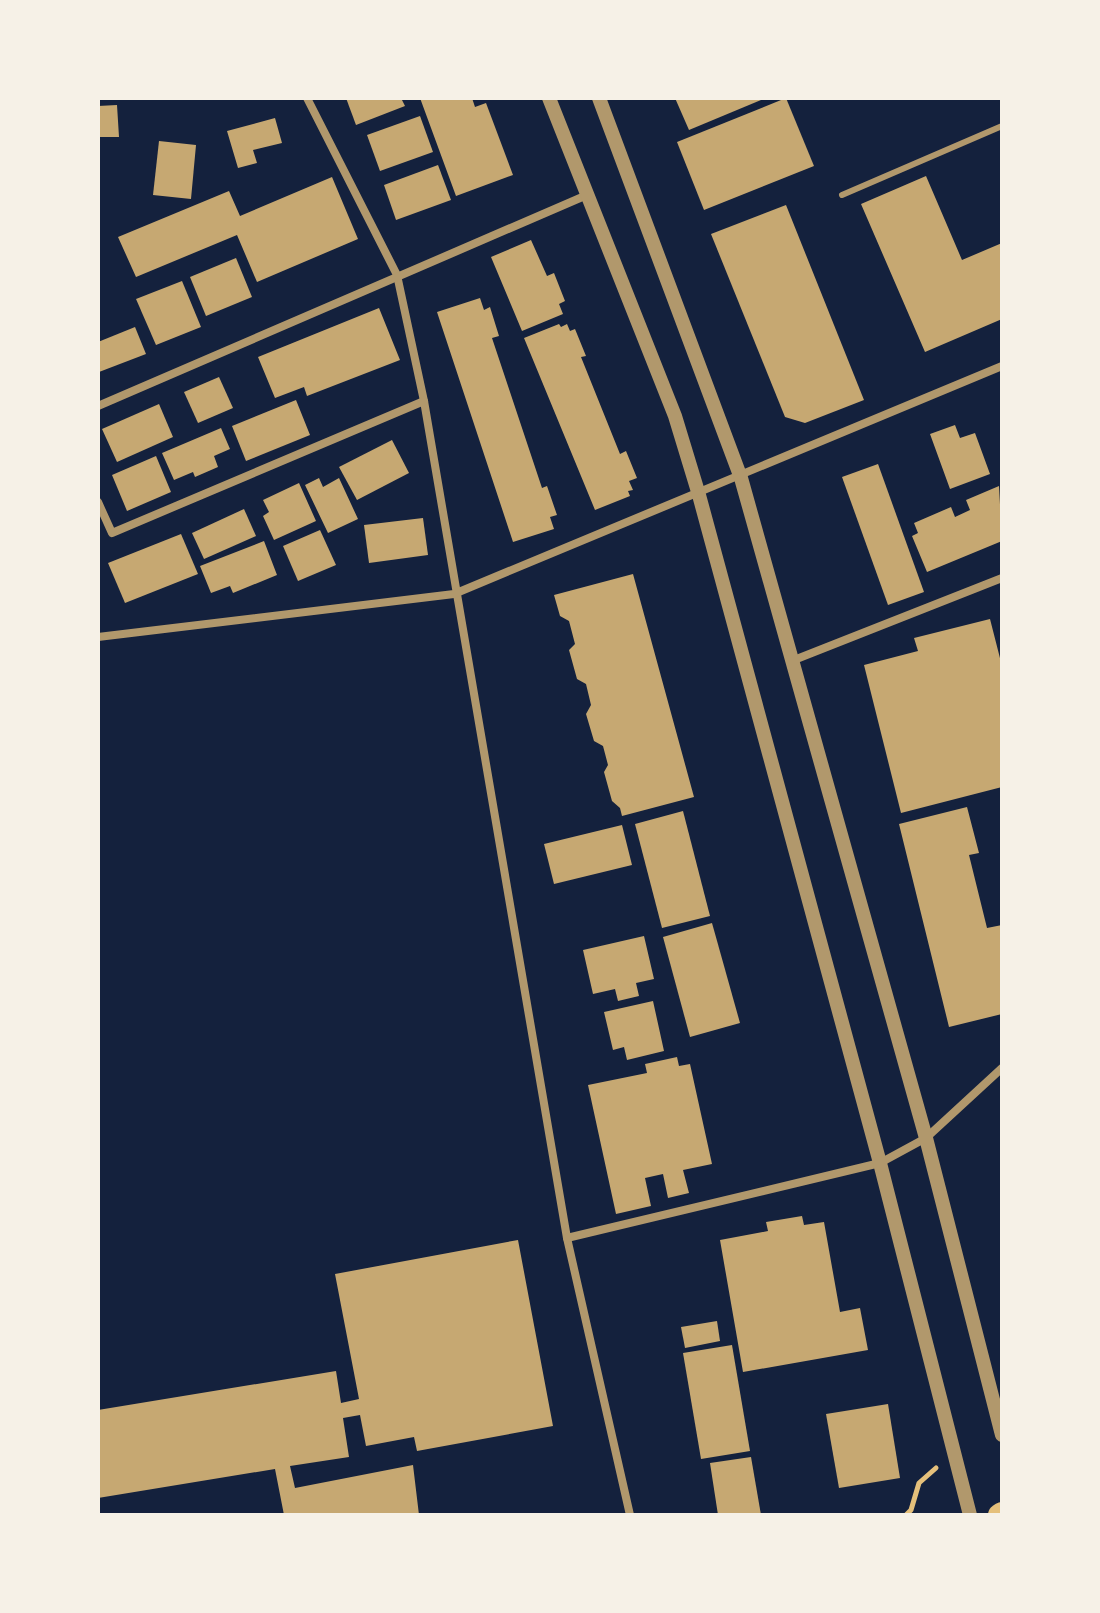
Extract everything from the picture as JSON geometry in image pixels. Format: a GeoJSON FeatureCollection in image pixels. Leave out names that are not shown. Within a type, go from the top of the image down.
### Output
{"type":"FeatureCollection","features":[{"type":"Feature","properties":{"kind":"street"},"geometry":{"type":"LineString","coordinates":[[307,98],[397,275],[424,401],[454,594],[567,1238],[630,1515]]}},
{"type":"Feature","properties":{"kind":"street"},"geometry":{"type":"LineString","coordinates":[[549,98],[675,416],[699,495],[880,1163],[970,1515]]}},
{"type":"Feature","properties":{"kind":"street"},"geometry":{"type":"LineString","coordinates":[[599,98],[741,478],[926,1138],[1002,1435]]}},
{"type":"Feature","properties":{"kind":"street"},"geometry":{"type":"LineString","coordinates":[[98,406],[587,195]]}},
{"type":"Feature","properties":{"kind":"street"},"geometry":{"type":"LineString","coordinates":[[98,637],[454,594],[741,478],[1002,366]]}},
{"type":"Feature","properties":{"kind":"street"},"geometry":{"type":"LineString","coordinates":[[98,502],[112,533],[424,401]]}},
{"type":"Feature","properties":{"kind":"street"},"geometry":{"type":"LineString","coordinates":[[794,660],[1002,578]]}},
{"type":"Feature","properties":{"kind":"street"},"geometry":{"type":"LineString","coordinates":[[567,1238],[880,1163],[926,1138],[1002,1068]]}},
{"type":"Feature","properties":{"kind":"lane"},"geometry":{"type":"LineString","coordinates":[[842,195],[1002,126]]}},
{"type":"Feature","properties":{"kind":"path"},"geometry":{"type":"LineString","coordinates":[[906,1515],[911,1510],[919,1483],[938,1466]]}},
{"type":"Feature","properties":{"kind":"building"},"geometry":{"type":"Polygon","coordinates":[[[346,98],[401,98],[405,106],[356,125],[346,98]]]}},
{"type":"Feature","properties":{"kind":"building"},"geometry":{"type":"Polygon","coordinates":[[[420,98],[472,98],[475,107],[486,103],[513,175],[456,196],[420,98]]]}},
{"type":"Feature","properties":{"kind":"building"},"geometry":{"type":"Polygon","coordinates":[[[675,98],[766,98],[689,130],[675,98]]]}},
{"type":"Feature","properties":{"kind":"building"},"geometry":{"type":"Polygon","coordinates":[[[786,98],[814,166],[704,210],[677,142],[786,98]]]}},
{"type":"Feature","properties":{"kind":"building"},"geometry":{"type":"Polygon","coordinates":[[[117,105],[119,137],[98,137],[98,106],[117,105]]]}},
{"type":"Feature","properties":{"kind":"building"},"geometry":{"type":"Polygon","coordinates":[[[420,116],[433,152],[380,171],[367,135],[420,116]]]}},
{"type":"Feature","properties":{"kind":"building"},"geometry":{"type":"Polygon","coordinates":[[[275,118],[282,143],[253,150],[257,163],[238,168],[227,131],[275,118]]]}},
{"type":"Feature","properties":{"kind":"building"},"geometry":{"type":"Polygon","coordinates":[[[159,141],[196,145],[191,199],[153,195],[159,141]]]}},
{"type":"Feature","properties":{"kind":"building"},"geometry":{"type":"Polygon","coordinates":[[[438,165],[451,200],[396,220],[384,185],[438,165]]]}},
{"type":"Feature","properties":{"kind":"building"},"geometry":{"type":"Polygon","coordinates":[[[926,176],[962,260],[1002,243],[1002,319],[925,352],[861,204],[926,176]]]}},
{"type":"Feature","properties":{"kind":"building"},"geometry":{"type":"Polygon","coordinates":[[[332,177],[358,239],[257,282],[237,235],[136,277],[118,237],[229,191],[240,216],[332,177]]]}},
{"type":"Feature","properties":{"kind":"building"},"geometry":{"type":"Polygon","coordinates":[[[786,205],[864,400],[805,423],[785,417],[711,234],[786,205]]]}},
{"type":"Feature","properties":{"kind":"building"},"geometry":{"type":"Polygon","coordinates":[[[531,240],[547,276],[554,273],[565,301],[559,304],[563,314],[522,331],[491,257],[531,240]]]}},
{"type":"Feature","properties":{"kind":"building"},"geometry":{"type":"Polygon","coordinates":[[[236,258],[252,297],[206,316],[190,277],[236,258]]]}},
{"type":"Feature","properties":{"kind":"building"},"geometry":{"type":"Polygon","coordinates":[[[182,281],[201,327],[156,345],[136,299],[182,281]]]}},
{"type":"Feature","properties":{"kind":"building"},"geometry":{"type":"Polygon","coordinates":[[[480,298],[484,310],[490,307],[499,336],[492,338],[542,488],[547,486],[557,515],[550,517],[554,529],[513,542],[437,312],[480,298]]]}},
{"type":"Feature","properties":{"kind":"building"},"geometry":{"type":"Polygon","coordinates":[[[379,308],[400,360],[307,396],[304,387],[275,398],[258,357],[379,308]]]}},
{"type":"Feature","properties":{"kind":"building"},"geometry":{"type":"Polygon","coordinates":[[[559,324],[561,327],[567,324],[570,331],[575,329],[586,356],[581,357],[620,454],[626,451],[637,478],[629,481],[633,490],[628,491],[630,496],[595,510],[524,338],[559,324]]]}},
{"type":"Feature","properties":{"kind":"building"},"geometry":{"type":"Polygon","coordinates":[[[135,327],[146,354],[99,372],[98,342],[135,327]]]}},
{"type":"Feature","properties":{"kind":"building"},"geometry":{"type":"Polygon","coordinates":[[[219,377],[233,408],[198,423],[184,392],[219,377]]]}},
{"type":"Feature","properties":{"kind":"building"},"geometry":{"type":"Polygon","coordinates":[[[296,400],[310,435],[246,461],[232,426],[296,400]]]}},
{"type":"Feature","properties":{"kind":"building"},"geometry":{"type":"Polygon","coordinates":[[[159,404],[173,437],[117,462],[102,429],[159,404]]]}},
{"type":"Feature","properties":{"kind":"building"},"geometry":{"type":"Polygon","coordinates":[[[955,425],[960,438],[975,433],[990,474],[950,489],[930,434],[955,425]]]}},
{"type":"Feature","properties":{"kind":"building"},"geometry":{"type":"Polygon","coordinates":[[[221,428],[230,449],[214,456],[218,467],[195,477],[193,472],[174,480],[162,453],[221,428]]]}},
{"type":"Feature","properties":{"kind":"building"},"geometry":{"type":"Polygon","coordinates":[[[392,440],[409,473],[357,500],[339,467],[392,440]]]}},
{"type":"Feature","properties":{"kind":"building"},"geometry":{"type":"Polygon","coordinates":[[[156,456],[171,492],[127,511],[112,475],[156,456]]]}},
{"type":"Feature","properties":{"kind":"building"},"geometry":{"type":"Polygon","coordinates":[[[878,464],[924,592],[888,605],[842,477],[878,464]]]}},
{"type":"Feature","properties":{"kind":"building"},"geometry":{"type":"Polygon","coordinates":[[[319,478],[323,487],[339,478],[358,519],[328,533],[305,485],[319,478]]]}},
{"type":"Feature","properties":{"kind":"building"},"geometry":{"type":"Polygon","coordinates":[[[299,483],[316,521],[274,540],[263,516],[269,512],[263,500],[299,483]]]}},
{"type":"Feature","properties":{"kind":"building"},"geometry":{"type":"Polygon","coordinates":[[[999,486],[1002,541],[927,572],[912,536],[918,533],[914,523],[951,507],[955,517],[970,510],[966,500],[999,486]]]}},
{"type":"Feature","properties":{"kind":"building"},"geometry":{"type":"Polygon","coordinates":[[[244,509],[256,536],[204,559],[192,533],[244,509]]]}},
{"type":"Feature","properties":{"kind":"building"},"geometry":{"type":"Polygon","coordinates":[[[423,518],[428,555],[369,563],[364,525],[423,518]]]}},
{"type":"Feature","properties":{"kind":"building"},"geometry":{"type":"Polygon","coordinates":[[[320,530],[336,565],[298,581],[283,546],[320,530]]]}},
{"type":"Feature","properties":{"kind":"building"},"geometry":{"type":"Polygon","coordinates":[[[181,534],[198,574],[125,603],[108,563],[181,534]]]}},
{"type":"Feature","properties":{"kind":"building"},"geometry":{"type":"Polygon","coordinates":[[[264,541],[277,575],[233,593],[230,586],[211,593],[200,566],[264,541]]]}},
{"type":"Feature","properties":{"kind":"building"},"geometry":{"type":"Polygon","coordinates":[[[633,574],[694,797],[622,816],[620,808],[612,801],[604,772],[608,765],[603,746],[594,741],[586,714],[591,705],[586,684],[577,679],[569,650],[575,644],[569,621],[560,616],[554,595],[633,574]]]}},
{"type":"Feature","properties":{"kind":"building"},"geometry":{"type":"Polygon","coordinates":[[[990,619],[1002,666],[1002,787],[901,813],[864,665],[918,651],[914,638],[990,619]]]}},
{"type":"Feature","properties":{"kind":"building"},"geometry":{"type":"Polygon","coordinates":[[[967,807],[979,853],[969,855],[987,928],[1002,925],[1002,1014],[949,1027],[899,824],[967,807]]]}},
{"type":"Feature","properties":{"kind":"building"},"geometry":{"type":"Polygon","coordinates":[[[683,811],[710,916],[662,928],[635,824],[683,811]]]}},
{"type":"Feature","properties":{"kind":"building"},"geometry":{"type":"Polygon","coordinates":[[[622,825],[632,865],[554,884],[544,844],[622,825]]]}},
{"type":"Feature","properties":{"kind":"building"},"geometry":{"type":"Polygon","coordinates":[[[712,923],[740,1023],[690,1037],[663,937],[712,923]]]}},
{"type":"Feature","properties":{"kind":"building"},"geometry":{"type":"Polygon","coordinates":[[[644,936],[654,979],[636,983],[639,996],[618,1001],[615,989],[593,994],[583,950],[644,936]]]}},
{"type":"Feature","properties":{"kind":"building"},"geometry":{"type":"Polygon","coordinates":[[[653,1001],[664,1051],[627,1060],[624,1047],[613,1050],[604,1012],[653,1001]]]}},
{"type":"Feature","properties":{"kind":"building"},"geometry":{"type":"Polygon","coordinates":[[[677,1057],[679,1066],[690,1064],[712,1164],[683,1170],[689,1193],[668,1198],[663,1174],[645,1178],[651,1206],[616,1214],[588,1085],[647,1073],[645,1064],[677,1057]]]}},
{"type":"Feature","properties":{"kind":"building"},"geometry":{"type":"Polygon","coordinates":[[[802,1216],[804,1225],[824,1222],[840,1312],[860,1308],[868,1350],[743,1372],[720,1240],[768,1231],[766,1222],[802,1216]]]}},
{"type":"Feature","properties":{"kind":"building"},"geometry":{"type":"Polygon","coordinates":[[[518,1240],[553,1426],[417,1451],[414,1437],[366,1446],[360,1415],[343,1418],[349,1457],[290,1466],[295,1488],[413,1465],[419,1515],[284,1515],[275,1469],[98,1498],[98,1410],[336,1371],[341,1403],[359,1399],[335,1274],[518,1240]]]}},
{"type":"Feature","properties":{"kind":"building"},"geometry":{"type":"Polygon","coordinates":[[[717,1321],[720,1341],[685,1348],[681,1327],[717,1321]]]}},
{"type":"Feature","properties":{"kind":"building"},"geometry":{"type":"Polygon","coordinates":[[[732,1345],[750,1451],[701,1459],[683,1353],[732,1345]]]}},
{"type":"Feature","properties":{"kind":"building"},"geometry":{"type":"Polygon","coordinates":[[[888,1404],[900,1478],[839,1488],[826,1414],[888,1404]]]}},
{"type":"Feature","properties":{"kind":"building"},"geometry":{"type":"Polygon","coordinates":[[[751,1457],[761,1515],[718,1515],[710,1463],[751,1457]]]}}]}
